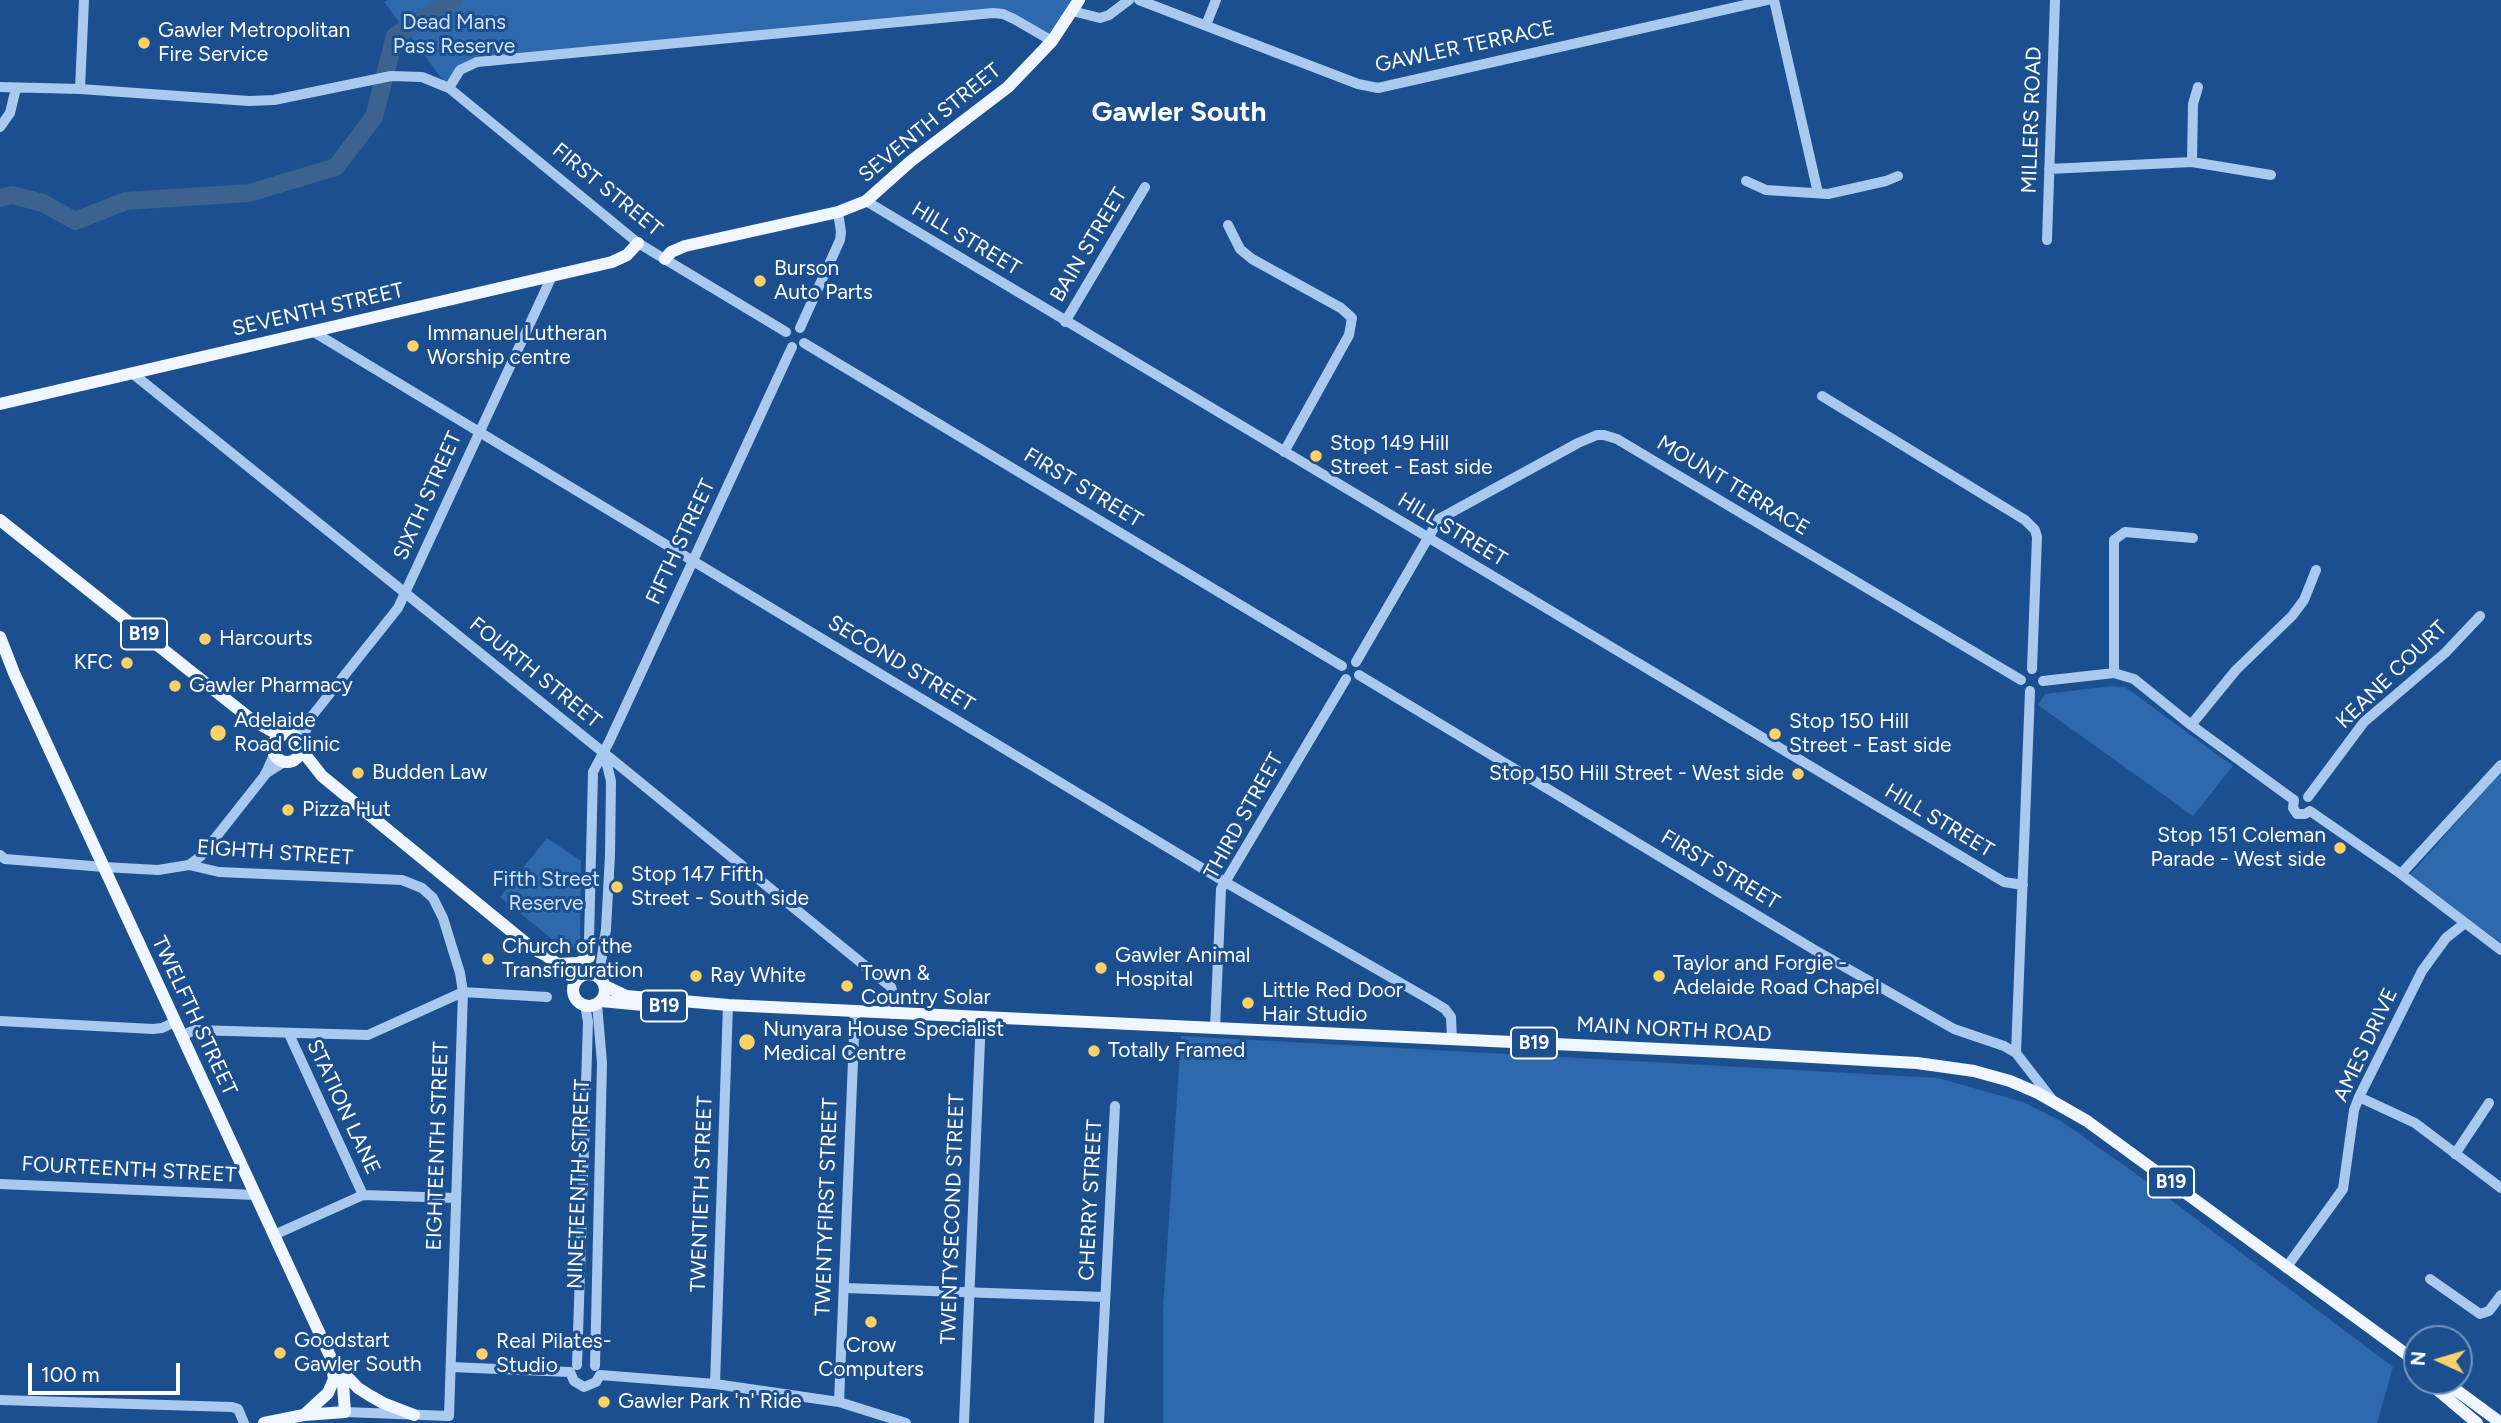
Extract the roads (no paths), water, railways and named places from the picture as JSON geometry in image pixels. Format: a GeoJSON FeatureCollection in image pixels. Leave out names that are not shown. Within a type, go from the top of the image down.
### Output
{"type":"FeatureCollection","features":[{"type":"Feature","properties":{"kind":"main road","name":"SEVENTH STREET"},"geometry":{"type":"LineString","coordinates":[[665,259],[671,252],[685,246],[838,212],[866,201],[911,161],[1007,87],[1052,40],[1076,5]]}},
{"type":"Feature","properties":{"kind":"main road","name":"SEVENTH STREET"},"geometry":{"type":"LineString","coordinates":[[0,404],[612,262],[628,255],[638,243]]}},
{"type":"Feature","properties":{"kind":"main road","name":"B19"},"geometry":{"type":"LineString","coordinates":[[0,520],[253,720],[282,749],[322,776],[533,949],[579,980]]}},
{"type":"Feature","properties":{"kind":"main road","name":"TWELFTH STREET"},"geometry":{"type":"LineString","coordinates":[[1,643],[343,1384],[345,1412]]}},
{"type":"Feature","properties":{"kind":"main road","name":"B19"},"geometry":{"type":"LineString","coordinates":[[300,746],[322,776]]}},
{"type":"Feature","properties":{"kind":"main road"},"geometry":{"type":"LineString","coordinates":[[282,749],[297,758],[300,746]]}},
{"type":"Feature","properties":{"kind":"main road","name":"B19"},"geometry":{"type":"LineString","coordinates":[[533,949],[545,964],[579,980],[594,975],[626,996],[728,1005]]}},
{"type":"Feature","properties":{"kind":"main road"},"geometry":{"type":"LineString","coordinates":[[557,964],[579,963],[589,957]]}},
{"type":"Feature","properties":{"kind":"main road","name":"B19"},"geometry":{"type":"LineString","coordinates":[[579,980],[576,999],[594,1003],[676,1007],[728,1005]]}},
{"type":"Feature","properties":{"kind":"main road"},"geometry":{"type":"LineString","coordinates":[[594,1003],[605,994],[602,982]]}},
{"type":"Feature","properties":{"kind":"main road","name":"MAIN NORTH ROAD"},"geometry":{"type":"LineString","coordinates":[[728,1005],[1927,1064],[1993,1075],[2053,1101],[2108,1135],[2403,1352]]}},
{"type":"Feature","properties":{"kind":"main road","name":"MAIN NORTH ROAD"},"geometry":{"type":"LineString","coordinates":[[2337,1305],[2403,1360]]}},
{"type":"Feature","properties":{"kind":"main road"},"geometry":{"type":"LineString","coordinates":[[331,1359],[358,1388],[383,1403],[414,1415]]}},
{"type":"Feature","properties":{"kind":"main road"},"geometry":{"type":"LineString","coordinates":[[303,1415],[328,1393],[334,1378],[331,1359]]}},
{"type":"Feature","properties":{"kind":"main road"},"geometry":{"type":"LineString","coordinates":[[2444,1395],[2477,1423]]}},
{"type":"Feature","properties":{"kind":"main road"},"geometry":{"type":"LineString","coordinates":[[2463,1395],[2501,1423]]}},
{"type":"Feature","properties":{"kind":"main road"},"geometry":{"type":"LineString","coordinates":[[264,1423],[303,1415],[345,1412]]}},
{"type":"Feature","properties":{"kind":"street"},"geometry":{"type":"LineString","coordinates":[[80,89],[84,0]]}},
{"type":"Feature","properties":{"kind":"street"},"geometry":{"type":"LineString","coordinates":[[1076,5],[1100,18],[1109,15],[1129,0]]}},
{"type":"Feature","properties":{"kind":"street","name":"GAWLER TERRACE"},"geometry":{"type":"LineString","coordinates":[[1139,0],[1358,85],[1378,88],[1767,0]]}},
{"type":"Feature","properties":{"kind":"street"},"geometry":{"type":"LineString","coordinates":[[1206,25],[1216,0]]}},
{"type":"Feature","properties":{"kind":"street"},"geometry":{"type":"LineString","coordinates":[[1774,0],[1818,193]]}},
{"type":"Feature","properties":{"kind":"street","name":"MILLERS ROAD"},"geometry":{"type":"LineString","coordinates":[[2047,240],[2055,0]]}},
{"type":"Feature","properties":{"kind":"street"},"geometry":{"type":"LineString","coordinates":[[0,87],[80,89],[249,101],[274,100],[391,76],[422,77],[449,88],[460,70],[477,62],[993,13],[1014,19],[1052,40]]}},
{"type":"Feature","properties":{"kind":"street"},"geometry":{"type":"LineString","coordinates":[[2192,162],[2193,104],[2198,86]]}},
{"type":"Feature","properties":{"kind":"street"},"geometry":{"type":"LineString","coordinates":[[0,127],[10,113],[16,88]]}},
{"type":"Feature","properties":{"kind":"street","name":"FIRST STREET"},"geometry":{"type":"LineString","coordinates":[[449,88],[638,243],[786,332]]}},
{"type":"Feature","properties":{"kind":"street"},"geometry":{"type":"LineString","coordinates":[[2049,169],[2192,162],[2271,175]]}},
{"type":"Feature","properties":{"kind":"street"},"geometry":{"type":"LineString","coordinates":[[1746,181],[1766,190],[1828,194],[1898,176]]}},
{"type":"Feature","properties":{"kind":"street","name":"BAIN STREET"},"geometry":{"type":"LineString","coordinates":[[1065,322],[1145,187]]}},
{"type":"Feature","properties":{"kind":"street","name":"HILL STREET"},"geometry":{"type":"LineString","coordinates":[[866,201],[2004,882],[2022,885]]}},
{"type":"Feature","properties":{"kind":"street"},"geometry":{"type":"LineString","coordinates":[[800,328],[840,240],[838,212]]}},
{"type":"Feature","properties":{"kind":"street"},"geometry":{"type":"LineString","coordinates":[[1228,225],[1240,249],[1252,260],[1341,307],[1352,317],[1349,335],[1284,452]]}},
{"type":"Feature","properties":{"kind":"street","name":"SIXTH STREET"},"geometry":{"type":"LineString","coordinates":[[189,865],[201,856],[265,775],[282,749],[312,716],[398,608],[552,276]]}},
{"type":"Feature","properties":{"kind":"street"},"geometry":{"type":"LineString","coordinates":[[794,327],[800,328],[805,333],[804,343],[792,347],[785,341],[786,332],[794,327]]}},
{"type":"Feature","properties":{"kind":"street","name":"SECOND STREET"},"geometry":{"type":"LineString","coordinates":[[312,331],[1225,882],[1445,1009],[1451,1017],[1452,1039]]}},
{"type":"Feature","properties":{"kind":"street","name":"FIRST STREET"},"geometry":{"type":"LineString","coordinates":[[804,343],[1342,666]]}},
{"type":"Feature","properties":{"kind":"street","name":"FIFTH STREET"},"geometry":{"type":"LineString","coordinates":[[579,980],[589,957],[593,772],[792,347]]}},
{"type":"Feature","properties":{"kind":"street","name":"FOURTH STREET"},"geometry":{"type":"LineString","coordinates":[[132,373],[604,752],[891,987],[894,997],[893,1014]]}},
{"type":"Feature","properties":{"kind":"street"},"geometry":{"type":"LineString","coordinates":[[1822,396],[2025,520],[2035,530],[2037,537],[2032,669]]}},
{"type":"Feature","properties":{"kind":"street","name":"MOUNT TERRACE"},"geometry":{"type":"LineString","coordinates":[[1427,538],[1440,519],[1578,443],[1604,435],[1617,439],[2021,680]]}},
{"type":"Feature","properties":{"kind":"street"},"geometry":{"type":"LineString","coordinates":[[2115,673],[2114,540],[2125,532],[2193,538]]}},
{"type":"Feature","properties":{"kind":"street"},"geometry":{"type":"LineString","coordinates":[[1356,662],[1427,538]]}},
{"type":"Feature","properties":{"kind":"street"},"geometry":{"type":"LineString","coordinates":[[2191,725],[2236,670],[2292,616],[2304,600],[2316,570]]}},
{"type":"Feature","properties":{"kind":"street","name":"KEANE COURT"},"geometry":{"type":"LineString","coordinates":[[2308,797],[2364,722],[2445,653],[2480,616]]}},
{"type":"Feature","properties":{"kind":"street"},"geometry":{"type":"LineString","coordinates":[[1348,661],[1356,662],[1359,675],[1346,679],[1341,673],[1342,666],[1348,661]]}},
{"type":"Feature","properties":{"kind":"street"},"geometry":{"type":"LineString","coordinates":[[2032,669],[2041,673],[2043,681],[2039,689],[2030,691],[2023,687],[2021,680],[2024,672],[2032,669]]}},
{"type":"Feature","properties":{"kind":"street"},"geometry":{"type":"LineString","coordinates":[[2043,681],[2115,673],[2134,679],[2191,725],[2294,800]]}},
{"type":"Feature","properties":{"kind":"street","name":"FIRST STREET"},"geometry":{"type":"LineString","coordinates":[[1359,675],[1813,949],[1954,1029],[2016,1053]]}},
{"type":"Feature","properties":{"kind":"street","name":"THIRD STREET"},"geometry":{"type":"LineString","coordinates":[[1215,1027],[1222,889],[1346,679]]}},
{"type":"Feature","properties":{"kind":"street"},"geometry":{"type":"LineString","coordinates":[[2030,691],[2016,1053],[2053,1101]]}},
{"type":"Feature","properties":{"kind":"street","name":"SIXTH STREET"},"geometry":{"type":"LineString","coordinates":[[300,746],[312,716]]}},
{"type":"Feature","properties":{"kind":"street"},"geometry":{"type":"LineString","coordinates":[[602,982],[610,855],[611,781],[604,752]]}},
{"type":"Feature","properties":{"kind":"street"},"geometry":{"type":"LineString","coordinates":[[2401,874],[2501,765]]}},
{"type":"Feature","properties":{"kind":"street"},"geometry":{"type":"LineString","coordinates":[[2299,796],[2308,797],[2311,801],[2310,811],[2297,814],[2293,808],[2294,800],[2299,796]]}},
{"type":"Feature","properties":{"kind":"street"},"geometry":{"type":"LineString","coordinates":[[2310,811],[2401,874],[2501,950]]}},
{"type":"Feature","properties":{"kind":"street","name":"EIGHTH STREET"},"geometry":{"type":"LineString","coordinates":[[0,855],[5,859],[104,867],[158,870],[189,865],[219,873],[402,880],[422,888]]}},
{"type":"Feature","properties":{"kind":"street","name":"EIGHTEENTH STREET"},"geometry":{"type":"LineString","coordinates":[[414,1415],[449,1416],[463,992],[443,918],[433,898],[422,888]]}},
{"type":"Feature","properties":{"kind":"street","name":"AMES DRIVE"},"geometry":{"type":"LineString","coordinates":[[2286,1268],[2343,1189],[2354,1110],[2422,971],[2449,935],[2465,923]]}},
{"type":"Feature","properties":{"kind":"street"},"geometry":{"type":"LineString","coordinates":[[182,1036],[194,1030],[368,1035],[463,992],[547,997]]}},
{"type":"Feature","properties":{"kind":"street","name":"NINETEENTH STREET"},"geometry":{"type":"LineString","coordinates":[[574,1368],[588,1022],[594,1003]]}},
{"type":"Feature","properties":{"kind":"street","name":"NINETEENTH STREET"},"geometry":{"type":"LineString","coordinates":[[594,1003],[602,1063],[598,1371]]}},
{"type":"Feature","properties":{"kind":"street","name":"TWENTIETH STREET"},"geometry":{"type":"LineString","coordinates":[[715,1384],[728,1005]]}},
{"type":"Feature","properties":{"kind":"street","name":"TWENTYFIRST STREET"},"geometry":{"type":"LineString","coordinates":[[839,1402],[855,1012]]}},
{"type":"Feature","properties":{"kind":"street","name":"TWENTYSECOND STREET"},"geometry":{"type":"LineString","coordinates":[[964,1423],[981,1017]]}},
{"type":"Feature","properties":{"kind":"street"},"geometry":{"type":"LineString","coordinates":[[0,1021],[153,1029],[175,1022]]}},
{"type":"Feature","properties":{"kind":"street","name":"STATION LANE"},"geometry":{"type":"LineString","coordinates":[[289,1034],[363,1195]]}},
{"type":"Feature","properties":{"kind":"street"},"geometry":{"type":"LineString","coordinates":[[2359,1097],[2415,1123],[2501,1188]]}},
{"type":"Feature","properties":{"kind":"street"},"geometry":{"type":"LineString","coordinates":[[2455,1154],[2489,1103]]}},
{"type":"Feature","properties":{"kind":"street","name":"CHERRY STREET"},"geometry":{"type":"LineString","coordinates":[[1099,1423],[1115,1106]]}},
{"type":"Feature","properties":{"kind":"street","name":"FOURTEENTH STREET"},"geometry":{"type":"LineString","coordinates":[[0,1184],[256,1195]]}},
{"type":"Feature","properties":{"kind":"street"},"geometry":{"type":"LineString","coordinates":[[274,1235],[363,1195],[456,1198]]}},
{"type":"Feature","properties":{"kind":"street"},"geometry":{"type":"LineString","coordinates":[[2430,1279],[2480,1314],[2489,1311],[2501,1295]]}},
{"type":"Feature","properties":{"kind":"street"},"geometry":{"type":"LineString","coordinates":[[844,1288],[1105,1297]]}},
{"type":"Feature","properties":{"kind":"street"},"geometry":{"type":"LineString","coordinates":[[451,1367],[574,1368],[586,1362],[598,1371],[839,1402],[906,1423]]}},
{"type":"Feature","properties":{"kind":"street"},"geometry":{"type":"LineString","coordinates":[[574,1368],[574,1381],[584,1387],[596,1382],[598,1371]]}},
{"type":"Feature","properties":{"kind":"street"},"geometry":{"type":"LineString","coordinates":[[0,1400],[232,1407],[238,1409],[244,1423]]}},
{"type":"Feature","properties":{"kind":"street"},"geometry":{"type":"LineString","coordinates":[[345,1412],[414,1415]]}},
{"type":"Feature","properties":{"kind":"waterway"},"geometry":{"type":"LineString","coordinates":[[0,198],[12,195],[43,203],[75,221],[126,201],[249,193],[336,167],[374,117],[395,36],[454,0]]}},
{"type":"Feature","properties":{"kind":"place","name":"Gawler Metropolitan Fire Service"},"geometry":{"type":"Point","coordinates":[144,43]}},
{"type":"Feature","properties":{"kind":"place","name":"Burson Auto Parts"},"geometry":{"type":"Point","coordinates":[760,281]}},
{"type":"Feature","properties":{"kind":"place","name":"Immanuel Lutheran Worship centre"},"geometry":{"type":"Point","coordinates":[413,346]}},
{"type":"Feature","properties":{"kind":"place","name":"Stop 149 Hill Street - East side"},"geometry":{"type":"Point","coordinates":[1316,456]}},
{"type":"Feature","properties":{"kind":"place","name":"Harcourts"},"geometry":{"type":"Point","coordinates":[205,639]}},
{"type":"Feature","properties":{"kind":"place","name":"KFC"},"geometry":{"type":"Point","coordinates":[127,663]}},
{"type":"Feature","properties":{"kind":"place","name":"Gawler Pharmacy"},"geometry":{"type":"Point","coordinates":[175,686]}},
{"type":"Feature","properties":{"kind":"place","name":"Adelaide Road Clinic"},"geometry":{"type":"Point","coordinates":[218,733]}},
{"type":"Feature","properties":{"kind":"place","name":"Stop 150 Hill Street - East side"},"geometry":{"type":"Point","coordinates":[1775,734]}},
{"type":"Feature","properties":{"kind":"place","name":"Budden Law"},"geometry":{"type":"Point","coordinates":[358,773]}},
{"type":"Feature","properties":{"kind":"place","name":"Stop 150 Hill Street - West side"},"geometry":{"type":"Point","coordinates":[1798,774]}},
{"type":"Feature","properties":{"kind":"place","name":"Pizza Hut"},"geometry":{"type":"Point","coordinates":[288,810]}},
{"type":"Feature","properties":{"kind":"place","name":"Stop 151 Coleman Parade - West side"},"geometry":{"type":"Point","coordinates":[2340,848]}},
{"type":"Feature","properties":{"kind":"place","name":"Stop 147 Fifth Street - South side"},"geometry":{"type":"Point","coordinates":[617,887]}},
{"type":"Feature","properties":{"kind":"place","name":"Church of the Transfiguration"},"geometry":{"type":"Point","coordinates":[488,959]}},
{"type":"Feature","properties":{"kind":"place","name":"Gawler Animal Hospital"},"geometry":{"type":"Point","coordinates":[1101,968]}},
{"type":"Feature","properties":{"kind":"place","name":"Ray White"},"geometry":{"type":"Point","coordinates":[696,976]}},
{"type":"Feature","properties":{"kind":"place","name":"Taylor and Forgie - Adelaide Road Chapel"},"geometry":{"type":"Point","coordinates":[1659,976]}},
{"type":"Feature","properties":{"kind":"place","name":"Town & Country Solar"},"geometry":{"type":"Point","coordinates":[847,986]}},
{"type":"Feature","properties":{"kind":"place","name":"Little Red Door Hair Studio"},"geometry":{"type":"Point","coordinates":[1248,1003]}},
{"type":"Feature","properties":{"kind":"place","name":"Nunyara House Specialist Medical Centre"},"geometry":{"type":"Point","coordinates":[747,1042]}},
{"type":"Feature","properties":{"kind":"place","name":"Totally Framed"},"geometry":{"type":"Point","coordinates":[1094,1051]}},
{"type":"Feature","properties":{"kind":"place","name":"Crow Computers"},"geometry":{"type":"Point","coordinates":[871,1322]}},
{"type":"Feature","properties":{"kind":"place","name":"Goodstart Gawler South"},"geometry":{"type":"Point","coordinates":[280,1353]}},
{"type":"Feature","properties":{"kind":"place","name":"Real Pilates- Studio"},"geometry":{"type":"Point","coordinates":[482,1354]}},
{"type":"Feature","properties":{"kind":"place","name":"Gawler Park 'n' Ride"},"geometry":{"type":"Point","coordinates":[604,1402]}},
{"type":"Feature","properties":{"kind":"district","name":"Gawler South"},"geometry":{"type":"Point","coordinates":[1179,113]}},
{"type":"Feature","properties":{"kind":"park label","name":"Dead Mans Pass Reserve"},"geometry":{"type":"Point","coordinates":[454,35]}},
{"type":"Feature","properties":{"kind":"park label","name":"Fifth Street Reserve"},"geometry":{"type":"Point","coordinates":[546,892]}}]}
